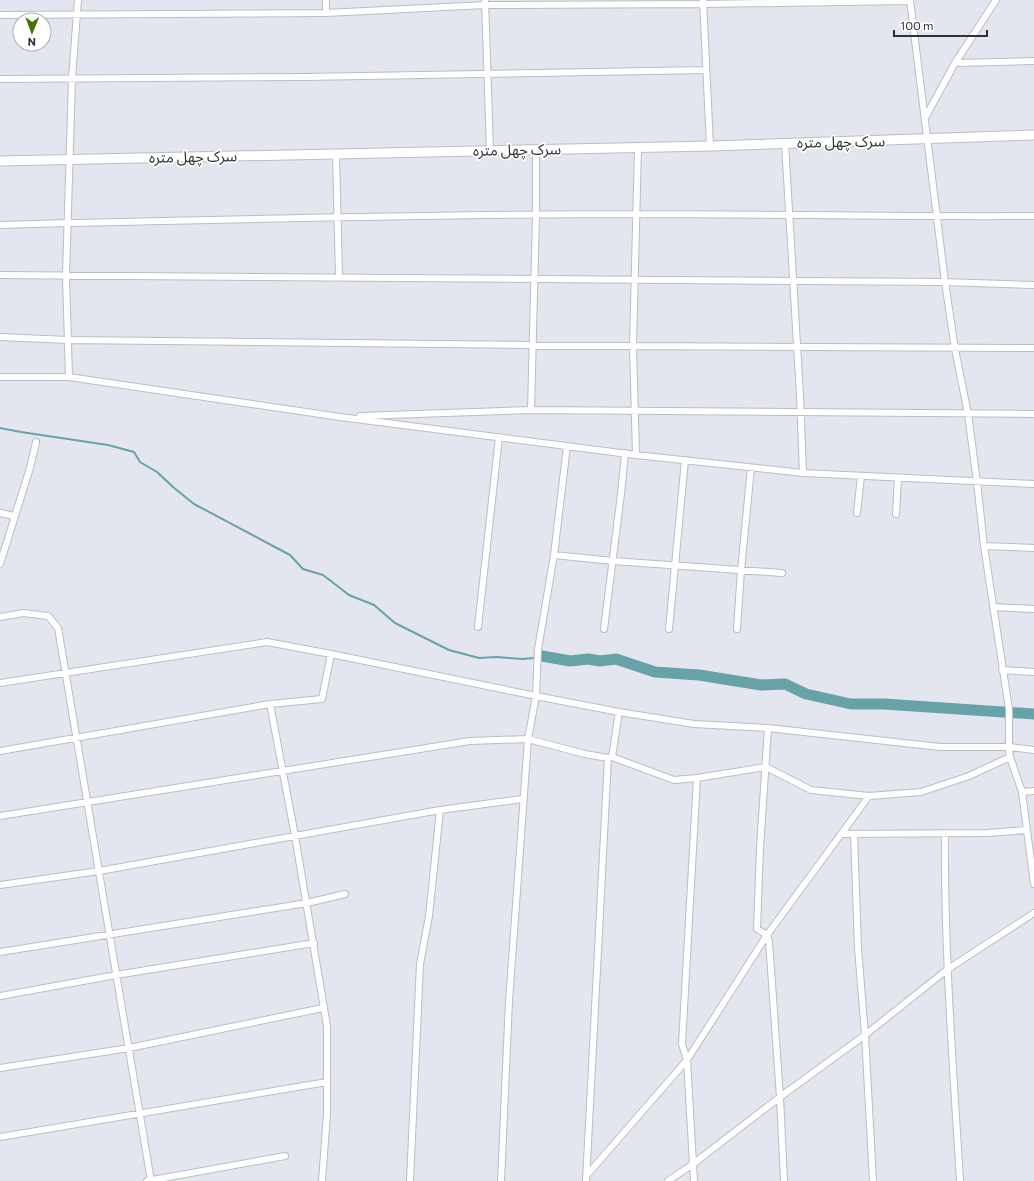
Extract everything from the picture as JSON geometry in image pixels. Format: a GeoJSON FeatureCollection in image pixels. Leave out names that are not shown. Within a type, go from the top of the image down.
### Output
{"type":"FeatureCollection","features":[{"type":"Feature","properties":{"kind":"street"},"geometry":{"type":"LineString","coordinates":[[69,377],[66,276],[67,222],[72,78],[78,0]]}},
{"type":"Feature","properties":{"kind":"street"},"geometry":{"type":"LineString","coordinates":[[326,0],[326,13]]}},
{"type":"Feature","properties":{"kind":"street"},"geometry":{"type":"LineString","coordinates":[[0,15],[326,13],[485,3],[910,0],[945,282],[955,349],[968,414],[978,482],[984,546],[1009,709],[1010,757],[1022,792],[1034,884]]}},
{"type":"Feature","properties":{"kind":"street"},"geometry":{"type":"LineString","coordinates":[[924,118],[955,63],[996,0]]}},
{"type":"Feature","properties":{"kind":"street"},"geometry":{"type":"LineString","coordinates":[[703,2],[710,146]]}},
{"type":"Feature","properties":{"kind":"street"},"geometry":{"type":"LineString","coordinates":[[485,3],[490,151]]}},
{"type":"Feature","properties":{"kind":"street"},"geometry":{"type":"LineString","coordinates":[[955,63],[1034,61]]}},
{"type":"Feature","properties":{"kind":"street"},"geometry":{"type":"LineString","coordinates":[[0,79],[297,77],[706,70]]}},
{"type":"Feature","properties":{"kind":"street","name":"سرک چهل متره"},"geometry":{"type":"LineString","coordinates":[[0,161],[710,146],[927,140],[1034,135]]}},
{"type":"Feature","properties":{"kind":"street"},"geometry":{"type":"LineString","coordinates":[[785,143],[801,412],[803,473]]}},
{"type":"Feature","properties":{"kind":"street"},"geometry":{"type":"LineString","coordinates":[[636,455],[632,346],[638,147]]}},
{"type":"Feature","properties":{"kind":"street"},"geometry":{"type":"LineString","coordinates":[[531,410],[536,215],[536,150]]}},
{"type":"Feature","properties":{"kind":"street"},"geometry":{"type":"LineString","coordinates":[[336,154],[339,277]]}},
{"type":"Feature","properties":{"kind":"street"},"geometry":{"type":"LineString","coordinates":[[0,225],[67,222],[637,214],[937,217],[1034,216]]}},
{"type":"Feature","properties":{"kind":"street"},"geometry":{"type":"LineString","coordinates":[[0,275],[945,282],[1034,285]]}},
{"type":"Feature","properties":{"kind":"street"},"geometry":{"type":"LineString","coordinates":[[0,337],[68,340],[955,349],[1034,348]]}},
{"type":"Feature","properties":{"kind":"street"},"geometry":{"type":"LineString","coordinates":[[0,377],[69,377],[340,417],[636,455],[752,468],[803,473],[1034,484]]}},
{"type":"Feature","properties":{"kind":"street"},"geometry":{"type":"LineString","coordinates":[[340,417],[531,410],[1034,414]]}},
{"type":"Feature","properties":{"kind":"street"},"geometry":{"type":"LineString","coordinates":[[478,628],[499,437]]}},
{"type":"Feature","properties":{"kind":"street"},"geometry":{"type":"LineString","coordinates":[[0,564],[30,468],[36,442]]}},
{"type":"Feature","properties":{"kind":"street"},"geometry":{"type":"LineString","coordinates":[[501,1181],[508,1001],[522,799],[528,739],[536,696],[538,649],[554,555],[567,446]]}},
{"type":"Feature","properties":{"kind":"street"},"geometry":{"type":"LineString","coordinates":[[604,629],[625,453]]}},
{"type":"Feature","properties":{"kind":"street"},"geometry":{"type":"LineString","coordinates":[[669,629],[685,460]]}},
{"type":"Feature","properties":{"kind":"street"},"geometry":{"type":"LineString","coordinates":[[737,629],[741,570],[752,468]]}},
{"type":"Feature","properties":{"kind":"street"},"geometry":{"type":"LineString","coordinates":[[857,513],[861,476]]}},
{"type":"Feature","properties":{"kind":"street"},"geometry":{"type":"LineString","coordinates":[[896,514],[898,478]]}},
{"type":"Feature","properties":{"kind":"street"},"geometry":{"type":"LineString","coordinates":[[0,513],[14,516]]}},
{"type":"Feature","properties":{"kind":"street"},"geometry":{"type":"LineString","coordinates":[[984,546],[1034,548]]}},
{"type":"Feature","properties":{"kind":"street"},"geometry":{"type":"LineString","coordinates":[[554,555],[675,566],[782,573]]}},
{"type":"Feature","properties":{"kind":"street"},"geometry":{"type":"LineString","coordinates":[[993,607],[1034,609]]}},
{"type":"Feature","properties":{"kind":"street"},"geometry":{"type":"LineString","coordinates":[[0,617],[23,613],[48,616],[58,628],[64,673],[151,1181]]}},
{"type":"Feature","properties":{"kind":"street"},"geometry":{"type":"LineString","coordinates":[[0,683],[267,642],[619,712],[694,724],[768,728],[940,747],[1009,747],[1034,750]]}},
{"type":"Feature","properties":{"kind":"street"},"geometry":{"type":"LineString","coordinates":[[0,751],[270,704],[322,699],[331,654]]}},
{"type":"Feature","properties":{"kind":"street"},"geometry":{"type":"LineString","coordinates":[[1002,670],[1034,672]]}},
{"type":"Feature","properties":{"kind":"street"},"geometry":{"type":"LineString","coordinates":[[270,704],[307,902],[327,1026],[327,1114],[322,1181]]}},
{"type":"Feature","properties":{"kind":"street"},"geometry":{"type":"LineString","coordinates":[[586,1178],[610,758],[619,712]]}},
{"type":"Feature","properties":{"kind":"street"},"geometry":{"type":"LineString","coordinates":[[768,728],[760,848],[757,929],[767,935],[769,941],[780,1097],[784,1181]]}},
{"type":"Feature","properties":{"kind":"street"},"geometry":{"type":"LineString","coordinates":[[0,816],[470,741],[528,739],[585,754],[610,758],[674,780],[697,778],[766,767],[811,790],[868,796],[921,792],[969,776],[1010,757]]}},
{"type":"Feature","properties":{"kind":"street"},"geometry":{"type":"LineString","coordinates":[[694,1181],[687,1060],[682,1044],[697,778]]}},
{"type":"Feature","properties":{"kind":"street"},"geometry":{"type":"LineString","coordinates":[[1022,792],[1034,791]]}},
{"type":"Feature","properties":{"kind":"street"},"geometry":{"type":"LineString","coordinates":[[586,1178],[687,1060],[767,935],[842,834],[868,796]]}},
{"type":"Feature","properties":{"kind":"street"},"geometry":{"type":"LineString","coordinates":[[0,885],[99,871],[440,810],[522,799]]}},
{"type":"Feature","properties":{"kind":"street"},"geometry":{"type":"LineString","coordinates":[[410,1181],[420,964],[429,916],[440,810]]}},
{"type":"Feature","properties":{"kind":"street"},"geometry":{"type":"LineString","coordinates":[[842,834],[987,834],[1027,830]]}},
{"type":"Feature","properties":{"kind":"street"},"geometry":{"type":"LineString","coordinates":[[854,834],[858,948],[865,1035],[873,1181]]}},
{"type":"Feature","properties":{"kind":"street"},"geometry":{"type":"LineString","coordinates":[[944,834],[944,876],[948,969],[960,1181]]}},
{"type":"Feature","properties":{"kind":"street"},"geometry":{"type":"LineString","coordinates":[[0,952],[307,902],[345,894]]}},
{"type":"Feature","properties":{"kind":"street"},"geometry":{"type":"LineString","coordinates":[[668,1181],[693,1164],[780,1097],[865,1035],[948,969],[1034,912]]}},
{"type":"Feature","properties":{"kind":"street"},"geometry":{"type":"LineString","coordinates":[[0,996],[116,975],[314,944]]}},
{"type":"Feature","properties":{"kind":"street"},"geometry":{"type":"LineString","coordinates":[[0,1068],[129,1048],[323,1008]]}},
{"type":"Feature","properties":{"kind":"street"},"geometry":{"type":"LineString","coordinates":[[0,1137],[140,1112],[328,1082]]}},
{"type":"Feature","properties":{"kind":"street"},"geometry":{"type":"LineString","coordinates":[[147,1181],[285,1156]]}},
{"type":"Feature","properties":{"kind":"waterway"},"geometry":{"type":"LineString","coordinates":[[0,428],[108,445],[134,452],[140,462],[157,472],[194,504],[290,555],[303,569],[323,575],[349,595],[374,605],[395,623],[449,650],[479,658],[533,658]]}},
{"type":"Feature","properties":{"kind":"waterway"},"geometry":{"type":"LineString","coordinates":[[542,656],[570,661],[588,659],[600,661],[616,659],[655,672],[699,675],[761,685],[785,684],[806,694],[851,704],[884,704],[1034,714]]}}]}
